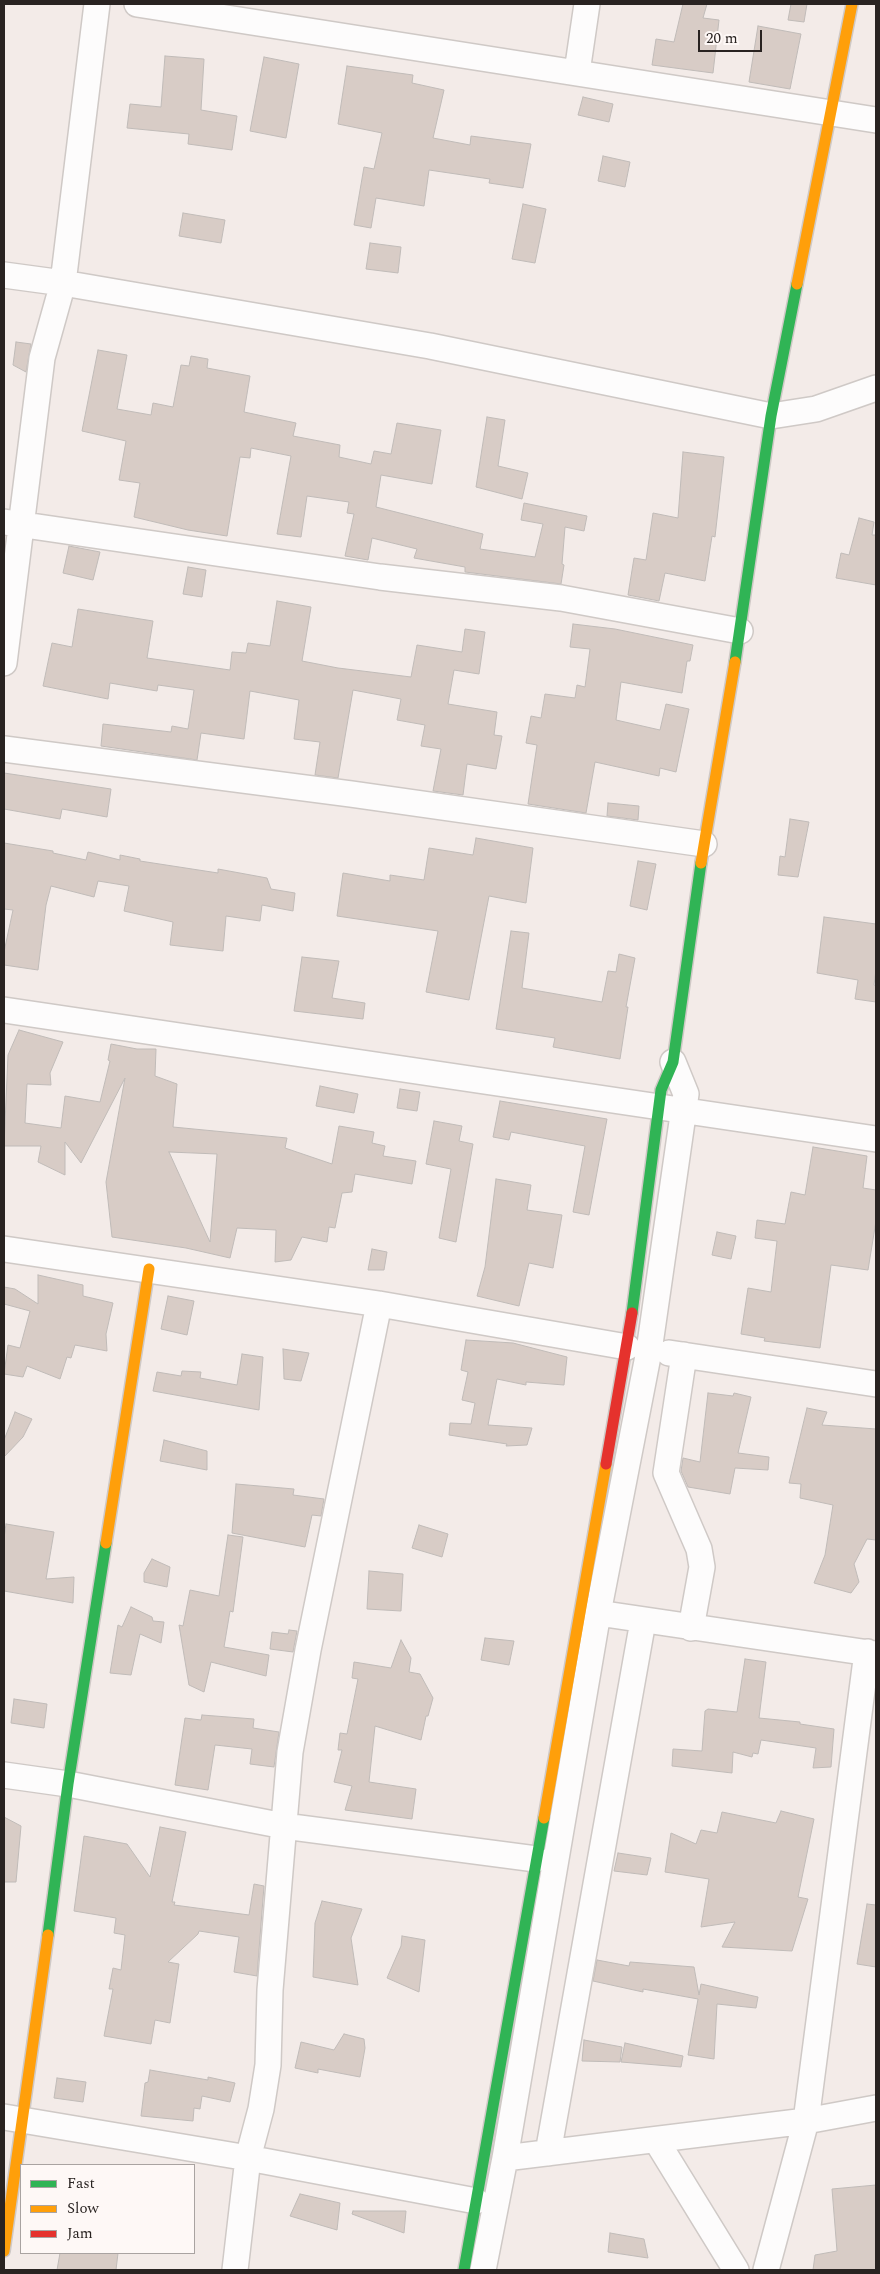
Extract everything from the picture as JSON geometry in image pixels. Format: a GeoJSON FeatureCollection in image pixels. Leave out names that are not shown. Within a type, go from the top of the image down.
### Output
{"type":"FeatureCollection","features":[{"type":"Feature","properties":{"kind":"street"},"geometry":{"type":"LineString","coordinates":[[4,663],[12,523],[42,358],[63,282],[97,4]]}},
{"type":"Feature","properties":{"kind":"street"},"geometry":{"type":"LineString","coordinates":[[137,4],[876,120]]}},
{"type":"Feature","properties":{"kind":"street"},"geometry":{"type":"LineString","coordinates":[[577,72],[587,4]]}},
{"type":"Feature","properties":{"kind":"street"},"geometry":{"type":"LineString","coordinates":[[483,2270],[505,2158],[598,1613],[638,1349],[660,1098],[673,1062],[704,844],[740,631],[771,416],[852,4]]}},
{"type":"Feature","properties":{"kind":"street"},"geometry":{"type":"LineString","coordinates":[[4,275],[63,282],[430,346],[771,416],[816,409],[876,388]]}},
{"type":"Feature","properties":{"kind":"street"},"geometry":{"type":"LineString","coordinates":[[12,523],[380,577],[561,598],[740,631]]}},
{"type":"Feature","properties":{"kind":"street"},"geometry":{"type":"LineString","coordinates":[[4,749],[341,793],[704,844]]}},
{"type":"Feature","properties":{"kind":"street"},"geometry":{"type":"LineString","coordinates":[[4,995],[685,1102],[876,1139]]}},
{"type":"Feature","properties":{"kind":"street"},"geometry":{"type":"LineString","coordinates":[[4,1010],[660,1098]]}},
{"type":"Feature","properties":{"kind":"street"},"geometry":{"type":"LineString","coordinates":[[464,2270],[486,2154],[536,1859],[638,1349],[685,1102],[673,1062]]}},
{"type":"Feature","properties":{"kind":"street"},"geometry":{"type":"LineString","coordinates":[[685,1102],[876,1122]]}},
{"type":"Feature","properties":{"kind":"street"},"geometry":{"type":"LineString","coordinates":[[4,1248],[379,1304],[638,1349],[876,1384]]}},
{"type":"Feature","properties":{"kind":"street"},"geometry":{"type":"LineString","coordinates":[[4,2251],[14,2118],[149,1269]]}},
{"type":"Feature","properties":{"kind":"street"},"geometry":{"type":"LineString","coordinates":[[235,2270],[248,2158],[261,2109],[268,2066],[270,1990],[290,1752],[308,1650],[379,1304]]}},
{"type":"Feature","properties":{"kind":"street"},"geometry":{"type":"LineString","coordinates":[[684,1355],[666,1473],[700,1549],[702,1568],[691,1628]]}},
{"type":"Feature","properties":{"kind":"street"},"geometry":{"type":"LineString","coordinates":[[598,1613],[872,1653],[806,2121],[766,2270]]}},
{"type":"Feature","properties":{"kind":"street"},"geometry":{"type":"LineString","coordinates":[[548,2153],[643,1621]]}},
{"type":"Feature","properties":{"kind":"street"},"geometry":{"type":"LineString","coordinates":[[4,1775],[68,1784],[284,1826],[536,1859]]}},
{"type":"Feature","properties":{"kind":"street"},"geometry":{"type":"LineString","coordinates":[[505,2158],[806,2121],[876,2108]]}},
{"type":"Feature","properties":{"kind":"street"},"geometry":{"type":"LineString","coordinates":[[14,2118],[248,2158],[476,2201]]}},
{"type":"Feature","properties":{"kind":"street"},"geometry":{"type":"LineString","coordinates":[[656,2140],[736,2270]]}},
{"type":"Feature","properties":{"kind":"building"},"geometry":{"type":"Polygon","coordinates":[[[683,4],[707,4],[703,18],[719,20],[713,73],[652,65],[656,39],[674,42],[683,4]]]}},
{"type":"Feature","properties":{"kind":"building"},"geometry":{"type":"Polygon","coordinates":[[[791,4],[807,4],[804,22],[788,20],[791,4]]]}},
{"type":"Feature","properties":{"kind":"building"},"geometry":{"type":"Polygon","coordinates":[[[758,26],[801,34],[790,89],[749,82],[758,26]]]}},
{"type":"Feature","properties":{"kind":"building"},"geometry":{"type":"Polygon","coordinates":[[[165,56],[204,59],[201,110],[237,116],[232,150],[188,144],[189,134],[127,128],[130,104],[161,107],[165,56]]]}},
{"type":"Feature","properties":{"kind":"building"},"geometry":{"type":"Polygon","coordinates":[[[264,57],[299,64],[286,138],[250,131],[264,57]]]}},
{"type":"Feature","properties":{"kind":"building"},"geometry":{"type":"Polygon","coordinates":[[[347,66],[413,75],[412,83],[444,90],[433,138],[470,145],[471,136],[531,144],[523,188],[489,183],[490,179],[429,170],[424,206],[376,198],[371,228],[354,225],[364,167],[374,169],[382,133],[338,124],[347,66]]]}},
{"type":"Feature","properties":{"kind":"building"},"geometry":{"type":"Polygon","coordinates":[[[583,97],[613,104],[609,122],[578,115],[583,97]]]}},
{"type":"Feature","properties":{"kind":"building"},"geometry":{"type":"Polygon","coordinates":[[[603,156],[630,162],[625,187],[598,181],[603,156]]]}},
{"type":"Feature","properties":{"kind":"building"},"geometry":{"type":"Polygon","coordinates":[[[523,204],[546,209],[535,263],[512,259],[523,204]]]}},
{"type":"Feature","properties":{"kind":"building"},"geometry":{"type":"Polygon","coordinates":[[[183,213],[225,220],[221,243],[179,236],[183,213]]]}},
{"type":"Feature","properties":{"kind":"building"},"geometry":{"type":"Polygon","coordinates":[[[370,243],[401,247],[398,273],[366,269],[370,243]]]}},
{"type":"Feature","properties":{"kind":"building"},"geometry":{"type":"Polygon","coordinates":[[[16,342],[31,344],[26,372],[13,365],[16,342]]]}},
{"type":"Feature","properties":{"kind":"building"},"geometry":{"type":"Polygon","coordinates":[[[98,350],[127,355],[117,409],[151,415],[153,403],[173,407],[181,365],[189,366],[191,356],[208,359],[207,368],[250,376],[244,412],[296,423],[293,436],[340,445],[339,457],[371,464],[374,451],[391,454],[397,423],[441,430],[432,484],[381,475],[376,507],[483,534],[480,549],[535,557],[543,524],[521,520],[524,503],[587,516],[584,531],[565,527],[562,564],[564,565],[561,584],[465,572],[465,567],[414,558],[417,549],[372,538],[368,560],[345,556],[354,514],[347,513],[349,502],[307,496],[301,537],[277,534],[291,456],[251,448],[250,458],[240,457],[227,536],[188,530],[134,517],[140,483],[119,480],[126,441],[82,431],[98,350]]]}},
{"type":"Feature","properties":{"kind":"building"},"geometry":{"type":"Polygon","coordinates":[[[487,417],[505,420],[498,466],[528,473],[522,499],[476,487],[487,417]]]}},
{"type":"Feature","properties":{"kind":"building"},"geometry":{"type":"Polygon","coordinates":[[[683,452],[724,457],[715,537],[712,536],[705,581],[665,573],[659,601],[628,595],[634,558],[646,560],[653,513],[678,518],[683,452]]]}},
{"type":"Feature","properties":{"kind":"building"},"geometry":{"type":"Polygon","coordinates":[[[859,518],[874,522],[872,535],[876,535],[876,585],[836,578],[841,553],[849,555],[859,518]]]}},
{"type":"Feature","properties":{"kind":"building"},"geometry":{"type":"Polygon","coordinates":[[[69,546],[100,552],[93,580],[63,573],[69,546]]]}},
{"type":"Feature","properties":{"kind":"building"},"geometry":{"type":"Polygon","coordinates":[[[188,567],[206,570],[202,597],[183,594],[188,567]]]}},
{"type":"Feature","properties":{"kind":"building"},"geometry":{"type":"Polygon","coordinates":[[[277,601],[311,607],[302,661],[338,668],[411,677],[417,645],[462,652],[465,629],[485,632],[479,674],[454,670],[448,704],[497,712],[494,735],[502,736],[496,769],[467,764],[463,795],[433,791],[441,749],[421,746],[425,725],[397,720],[401,699],[353,690],[338,778],[315,775],[320,742],[294,739],[299,700],[250,691],[244,739],[201,733],[197,760],[101,746],[103,724],[171,732],[172,726],[188,729],[194,690],[158,685],[157,691],[110,683],[108,699],[43,686],[52,643],[72,647],[78,609],[153,621],[147,658],[230,670],[232,652],[246,653],[248,643],[270,646],[277,601]]]}},
{"type":"Feature","properties":{"kind":"building"},"geometry":{"type":"Polygon","coordinates":[[[573,624],[615,629],[693,645],[690,661],[687,661],[682,693],[621,682],[616,720],[660,730],[666,704],[689,709],[676,772],[660,768],[659,776],[595,762],[586,813],[528,804],[537,745],[526,743],[531,716],[541,718],[545,694],[575,698],[577,685],[585,687],[590,649],[570,647],[573,624]]]}},
{"type":"Feature","properties":{"kind":"building"},"geometry":{"type":"Polygon","coordinates":[[[4,773],[111,789],[107,817],[62,809],[60,819],[4,809],[4,773]]]}},
{"type":"Feature","properties":{"kind":"building"},"geometry":{"type":"Polygon","coordinates":[[[608,803],[639,806],[638,820],[607,816],[608,803]]]}},
{"type":"Feature","properties":{"kind":"building"},"geometry":{"type":"Polygon","coordinates":[[[790,819],[809,822],[798,877],[778,875],[780,856],[785,857],[790,819]]]}},
{"type":"Feature","properties":{"kind":"building"},"geometry":{"type":"Polygon","coordinates":[[[476,838],[533,848],[526,903],[489,896],[469,1000],[426,992],[438,931],[337,916],[343,873],[390,881],[390,875],[424,880],[429,848],[473,855],[476,838]]]}},
{"type":"Feature","properties":{"kind":"building"},"geometry":{"type":"Polygon","coordinates":[[[4,843],[53,851],[53,853],[86,860],[88,852],[120,860],[120,855],[140,859],[140,861],[218,873],[218,869],[267,878],[271,889],[295,893],[293,911],[262,905],[260,921],[226,916],[223,951],[170,945],[173,922],[124,911],[129,886],[98,881],[94,897],[51,886],[46,905],[38,970],[4,965],[4,952],[13,910],[4,909],[4,843]]]}},
{"type":"Feature","properties":{"kind":"building"},"geometry":{"type":"Polygon","coordinates":[[[638,861],[656,864],[647,910],[630,906],[638,861]]]}},
{"type":"Feature","properties":{"kind":"building"},"geometry":{"type":"Polygon","coordinates":[[[824,917],[876,924],[876,970],[874,985],[876,986],[876,1002],[855,999],[858,980],[817,973],[824,917]]]}},
{"type":"Feature","properties":{"kind":"building"},"geometry":{"type":"Polygon","coordinates":[[[511,931],[529,933],[522,988],[602,1002],[608,971],[616,972],[619,954],[635,958],[626,1007],[628,1007],[620,1059],[553,1047],[555,1038],[496,1029],[511,931]]]}},
{"type":"Feature","properties":{"kind":"building"},"geometry":{"type":"Polygon","coordinates":[[[302,957],[339,961],[332,998],[365,1003],[363,1019],[294,1011],[302,957]]]}},
{"type":"Feature","properties":{"kind":"building"},"geometry":{"type":"Polygon","coordinates":[[[19,1030],[63,1042],[50,1073],[51,1085],[27,1084],[25,1123],[61,1128],[65,1096],[100,1102],[110,1061],[108,1060],[111,1044],[137,1049],[156,1049],[155,1076],[177,1084],[173,1127],[287,1138],[285,1148],[332,1164],[339,1126],[374,1132],[372,1143],[385,1146],[383,1156],[416,1161],[412,1184],[355,1174],[352,1192],[342,1193],[335,1228],[329,1227],[327,1242],[302,1237],[291,1260],[275,1262],[276,1230],[237,1228],[230,1258],[186,1248],[112,1237],[106,1182],[125,1078],[81,1163],[65,1142],[65,1175],[38,1162],[41,1146],[4,1146],[8,1055],[19,1030]],[[169,1152],[210,1242],[217,1154],[169,1152]]]}},
{"type":"Feature","properties":{"kind":"building"},"geometry":{"type":"Polygon","coordinates":[[[320,1086],[358,1094],[354,1113],[316,1106],[320,1086]]]}},
{"type":"Feature","properties":{"kind":"building"},"geometry":{"type":"Polygon","coordinates":[[[400,1089],[420,1092],[417,1111],[397,1108],[400,1089]]]}},
{"type":"Feature","properties":{"kind":"building"},"geometry":{"type":"Polygon","coordinates":[[[500,1101],[607,1119],[589,1215],[573,1212],[585,1146],[511,1132],[509,1140],[493,1137],[500,1101]]]}},
{"type":"Feature","properties":{"kind":"building"},"geometry":{"type":"Polygon","coordinates":[[[434,1121],[462,1126],[459,1141],[473,1144],[456,1242],[439,1238],[451,1169],[426,1164],[434,1121]]]}},
{"type":"Feature","properties":{"kind":"building"},"geometry":{"type":"Polygon","coordinates":[[[813,1147],[867,1156],[863,1188],[876,1190],[876,1221],[868,1270],[831,1265],[820,1348],[764,1341],[765,1338],[741,1334],[748,1288],[771,1292],[777,1241],[755,1238],[757,1220],[785,1224],[791,1192],[805,1195],[813,1147]]]}},
{"type":"Feature","properties":{"kind":"building"},"geometry":{"type":"Polygon","coordinates":[[[496,1179],[531,1185],[527,1210],[562,1215],[553,1268],[529,1263],[519,1306],[477,1296],[485,1267],[496,1179]]]}},
{"type":"Feature","properties":{"kind":"building"},"geometry":{"type":"Polygon","coordinates":[[[717,1232],[736,1236],[731,1259],[712,1255],[717,1232]]]}},
{"type":"Feature","properties":{"kind":"building"},"geometry":{"type":"Polygon","coordinates":[[[372,1249],[387,1252],[384,1270],[368,1270],[372,1249]]]}},
{"type":"Feature","properties":{"kind":"building"},"geometry":{"type":"Polygon","coordinates":[[[38,1275],[83,1285],[83,1296],[113,1303],[106,1334],[107,1351],[75,1345],[71,1358],[67,1357],[60,1379],[27,1366],[23,1377],[4,1374],[8,1345],[20,1348],[30,1311],[4,1304],[4,1287],[15,1289],[38,1304],[38,1275]]]}},
{"type":"Feature","properties":{"kind":"building"},"geometry":{"type":"Polygon","coordinates":[[[168,1296],[194,1301],[187,1335],[161,1329],[168,1296]]]}},
{"type":"Feature","properties":{"kind":"building"},"geometry":{"type":"Polygon","coordinates":[[[466,1340],[513,1343],[567,1357],[564,1385],[526,1382],[526,1385],[497,1379],[488,1425],[532,1428],[527,1445],[506,1446],[507,1444],[449,1435],[450,1423],[471,1424],[475,1403],[462,1400],[468,1372],[461,1370],[466,1340]]]}},
{"type":"Feature","properties":{"kind":"building"},"geometry":{"type":"Polygon","coordinates":[[[283,1349],[309,1353],[301,1381],[284,1379],[283,1349]]]}},
{"type":"Feature","properties":{"kind":"building"},"geometry":{"type":"Polygon","coordinates":[[[242,1354],[263,1357],[259,1410],[153,1391],[157,1372],[181,1376],[182,1371],[201,1372],[200,1378],[237,1385],[242,1354]]]}},
{"type":"Feature","properties":{"kind":"building"},"geometry":{"type":"Polygon","coordinates":[[[708,1393],[733,1396],[734,1393],[751,1397],[738,1453],[769,1457],[768,1470],[735,1468],[730,1494],[688,1487],[681,1471],[683,1458],[700,1462],[708,1393]]]}},
{"type":"Feature","properties":{"kind":"building"},"geometry":{"type":"Polygon","coordinates":[[[807,1408],[827,1412],[822,1425],[876,1429],[876,1540],[867,1539],[854,1564],[859,1582],[851,1593],[814,1583],[825,1555],[833,1505],[800,1498],[801,1484],[789,1483],[807,1408]]]}},
{"type":"Feature","properties":{"kind":"building"},"geometry":{"type":"Polygon","coordinates":[[[15,1412],[32,1419],[23,1437],[4,1457],[4,1440],[15,1412]]]}},
{"type":"Feature","properties":{"kind":"building"},"geometry":{"type":"Polygon","coordinates":[[[164,1440],[207,1451],[207,1470],[160,1461],[164,1440]]]}},
{"type":"Feature","properties":{"kind":"building"},"geometry":{"type":"Polygon","coordinates":[[[236,1484],[294,1489],[293,1495],[324,1499],[321,1516],[312,1515],[305,1547],[232,1533],[236,1484]]]}},
{"type":"Feature","properties":{"kind":"building"},"geometry":{"type":"Polygon","coordinates":[[[6,1524],[54,1532],[46,1579],[74,1577],[73,1603],[4,1591],[4,1538],[6,1524]]]}},
{"type":"Feature","properties":{"kind":"building"},"geometry":{"type":"Polygon","coordinates":[[[419,1525],[448,1534],[442,1557],[412,1548],[419,1525]]]}},
{"type":"Feature","properties":{"kind":"building"},"geometry":{"type":"Polygon","coordinates":[[[228,1535],[243,1537],[233,1612],[230,1611],[224,1647],[269,1655],[266,1676],[211,1662],[204,1692],[189,1685],[179,1625],[183,1626],[190,1590],[219,1596],[228,1535]]]}},
{"type":"Feature","properties":{"kind":"building"},"geometry":{"type":"Polygon","coordinates":[[[152,1559],[170,1567],[167,1587],[144,1582],[144,1573],[152,1559]]]}},
{"type":"Feature","properties":{"kind":"building"},"geometry":{"type":"Polygon","coordinates":[[[369,1571],[403,1574],[401,1611],[367,1609],[369,1571]]]}},
{"type":"Feature","properties":{"kind":"building"},"geometry":{"type":"Polygon","coordinates":[[[131,1607],[152,1617],[153,1621],[164,1622],[161,1643],[140,1634],[131,1675],[110,1673],[118,1625],[122,1627],[131,1607]]]}},
{"type":"Feature","properties":{"kind":"building"},"geometry":{"type":"Polygon","coordinates":[[[289,1630],[297,1631],[293,1652],[270,1649],[272,1632],[288,1634],[289,1630]]]}},
{"type":"Feature","properties":{"kind":"building"},"geometry":{"type":"Polygon","coordinates":[[[485,1638],[514,1641],[509,1665],[481,1660],[485,1638]]]}},
{"type":"Feature","properties":{"kind":"building"},"geometry":{"type":"Polygon","coordinates":[[[401,1640],[411,1658],[409,1672],[420,1674],[433,1698],[428,1716],[426,1716],[421,1740],[375,1726],[369,1782],[416,1789],[412,1819],[345,1810],[352,1786],[334,1782],[342,1750],[338,1750],[340,1733],[347,1734],[358,1679],[352,1678],[354,1662],[391,1668],[401,1640]]]}},
{"type":"Feature","properties":{"kind":"building"},"geometry":{"type":"Polygon","coordinates":[[[745,1659],[766,1662],[759,1718],[800,1722],[800,1724],[834,1729],[831,1767],[813,1768],[816,1748],[761,1740],[758,1754],[753,1753],[752,1757],[733,1752],[732,1773],[672,1766],[673,1749],[702,1751],[705,1711],[708,1709],[737,1712],[745,1659]]]}},
{"type":"Feature","properties":{"kind":"building"},"geometry":{"type":"Polygon","coordinates":[[[14,1699],[47,1704],[44,1728],[11,1723],[14,1699]]]}},
{"type":"Feature","properties":{"kind":"building"},"geometry":{"type":"Polygon","coordinates":[[[202,1715],[254,1719],[253,1728],[279,1732],[274,1767],[250,1764],[252,1749],[215,1745],[208,1790],[175,1785],[185,1718],[201,1720],[202,1715]]]}},
{"type":"Feature","properties":{"kind":"building"},"geometry":{"type":"Polygon","coordinates":[[[781,1811],[814,1819],[798,1897],[808,1899],[792,1951],[722,1947],[735,1922],[701,1927],[709,1879],[665,1872],[671,1833],[696,1844],[701,1830],[717,1833],[722,1812],[776,1823],[781,1811]]]}},
{"type":"Feature","properties":{"kind":"building"},"geometry":{"type":"Polygon","coordinates":[[[4,1817],[21,1826],[16,1882],[4,1882],[4,1817]]]}},
{"type":"Feature","properties":{"kind":"building"},"geometry":{"type":"Polygon","coordinates":[[[160,1827],[186,1832],[172,1902],[175,1902],[174,1905],[249,1915],[254,1884],[264,1886],[257,1976],[234,1972],[239,1937],[199,1931],[168,1962],[179,1964],[170,2023],[155,2020],[151,2044],[104,2036],[113,1989],[109,1989],[113,1968],[121,1970],[125,1935],[114,1933],[116,1918],[74,1911],[84,1836],[127,1844],[150,1877],[160,1827]]]}},
{"type":"Feature","properties":{"kind":"building"},"geometry":{"type":"Polygon","coordinates":[[[618,1853],[651,1858],[647,1875],[614,1871],[618,1853]]]}},
{"type":"Feature","properties":{"kind":"building"},"geometry":{"type":"Polygon","coordinates":[[[322,1901],[362,1909],[351,1938],[358,1985],[313,1977],[315,1923],[322,1901]]]}},
{"type":"Feature","properties":{"kind":"building"},"geometry":{"type":"Polygon","coordinates":[[[867,1904],[876,1905],[876,1967],[857,1964],[867,1904]]]}},
{"type":"Feature","properties":{"kind":"building"},"geometry":{"type":"Polygon","coordinates":[[[402,1936],[425,1940],[419,1992],[387,1978],[401,1946],[402,1936]]]}},
{"type":"Feature","properties":{"kind":"building"},"geometry":{"type":"Polygon","coordinates":[[[597,1960],[629,1966],[630,1962],[694,1967],[699,1995],[701,1984],[758,1997],[756,2008],[717,2004],[714,2059],[688,2055],[698,1999],[643,1989],[643,1992],[593,1981],[597,1960]]]}},
{"type":"Feature","properties":{"kind":"building"},"geometry":{"type":"Polygon","coordinates":[[[344,2034],[364,2039],[365,2048],[360,2077],[318,2069],[318,2073],[295,2068],[301,2042],[334,2050],[344,2034]]]}},
{"type":"Feature","properties":{"kind":"building"},"geometry":{"type":"Polygon","coordinates":[[[584,2040],[622,2047],[620,2062],[582,2061],[584,2040]]]}},
{"type":"Feature","properties":{"kind":"building"},"geometry":{"type":"Polygon","coordinates":[[[625,2043],[683,2056],[681,2067],[621,2062],[625,2043]]]}},
{"type":"Feature","properties":{"kind":"building"},"geometry":{"type":"Polygon","coordinates":[[[150,2070],[208,2080],[208,2077],[235,2083],[230,2102],[202,2096],[200,2109],[194,2108],[193,2121],[141,2116],[145,2083],[148,2082],[150,2070]]]}},
{"type":"Feature","properties":{"kind":"building"},"geometry":{"type":"Polygon","coordinates":[[[57,2078],[86,2082],[83,2102],[54,2098],[57,2078]]]}},
{"type":"Feature","properties":{"kind":"building"},"geometry":{"type":"Polygon","coordinates":[[[876,2185],[876,2270],[813,2270],[815,2255],[837,2251],[832,2189],[876,2185]]]}},
{"type":"Feature","properties":{"kind":"building"},"geometry":{"type":"Polygon","coordinates":[[[300,2194],[340,2203],[337,2230],[290,2216],[300,2194]]]}},
{"type":"Feature","properties":{"kind":"building"},"geometry":{"type":"Polygon","coordinates":[[[353,2211],[406,2211],[404,2233],[352,2214],[353,2211]]]}},
{"type":"Feature","properties":{"kind":"building"},"geometry":{"type":"Polygon","coordinates":[[[610,2233],[644,2239],[648,2258],[608,2252],[610,2233]]]}},
{"type":"Feature","properties":{"kind":"building"},"geometry":{"type":"Polygon","coordinates":[[[60,2254],[118,2254],[116,2270],[57,2270],[60,2254]]]}},
{"type":"Feature","properties":{"kind":"traffic: fast"},"geometry":{"type":"LineString","coordinates":[[735,662],[771,416],[797,284]]}},
{"type":"Feature","properties":{"kind":"traffic: fast"},"geometry":{"type":"LineString","coordinates":[[632,1313],[661,1090],[673,1062],[701,863]]}},
{"type":"Feature","properties":{"kind":"traffic: fast"},"geometry":{"type":"LineString","coordinates":[[48,1935],[68,1784],[106,1543]]}},
{"type":"Feature","properties":{"kind":"traffic: fast"},"geometry":{"type":"LineString","coordinates":[[464,2270],[544,1818]]}},
{"type":"Feature","properties":{"kind":"traffic: slow"},"geometry":{"type":"LineString","coordinates":[[797,284],[852,4]]}},
{"type":"Feature","properties":{"kind":"traffic: slow"},"geometry":{"type":"LineString","coordinates":[[701,863],[735,662]]}},
{"type":"Feature","properties":{"kind":"traffic: slow"},"geometry":{"type":"LineString","coordinates":[[106,1543],[149,1269]]}},
{"type":"Feature","properties":{"kind":"traffic: slow"},"geometry":{"type":"LineString","coordinates":[[544,1818],[606,1464]]}},
{"type":"Feature","properties":{"kind":"traffic: slow"},"geometry":{"type":"LineString","coordinates":[[4,2251],[48,1935]]}},
{"type":"Feature","properties":{"kind":"traffic: jam"},"geometry":{"type":"LineString","coordinates":[[606,1464],[632,1313]]}}]}
